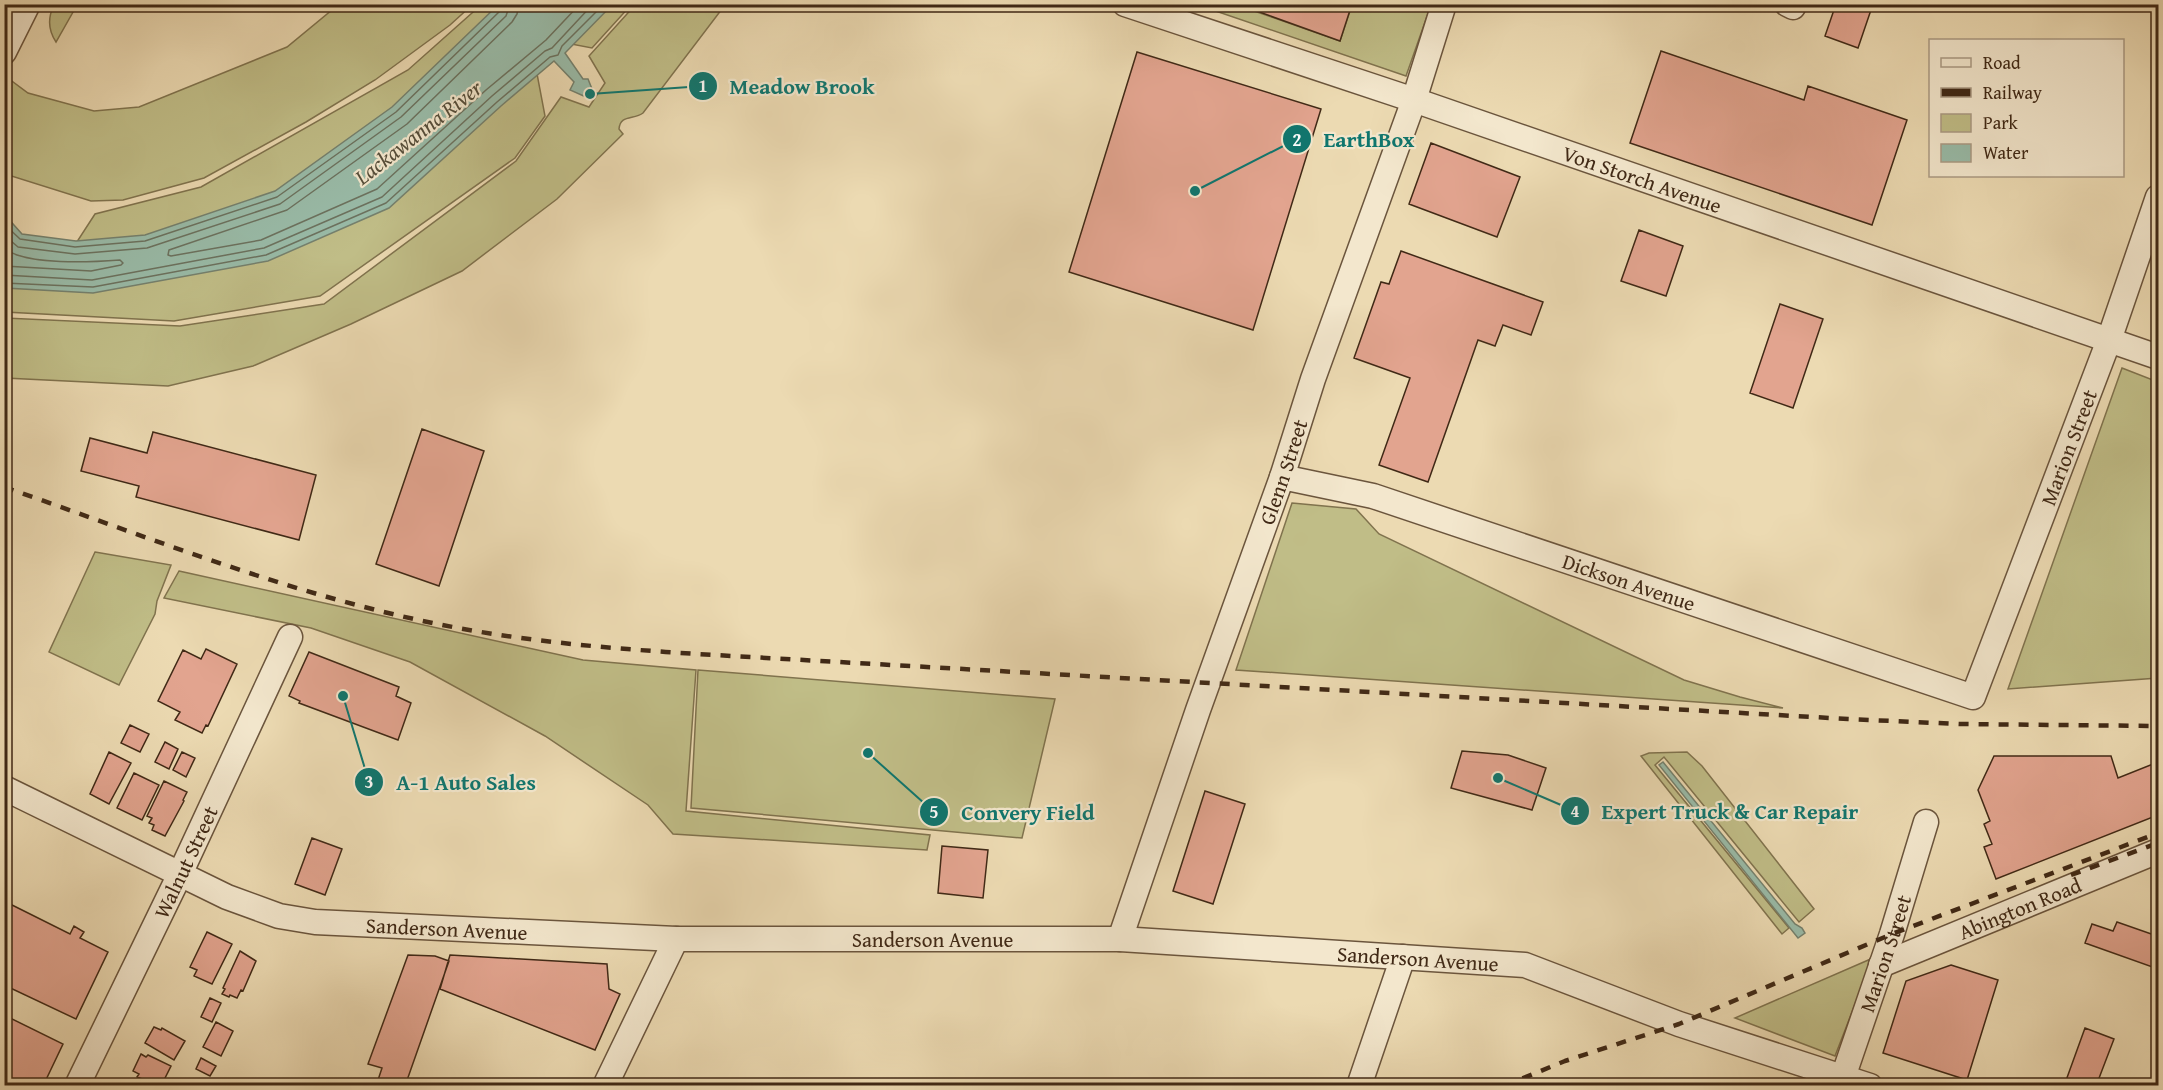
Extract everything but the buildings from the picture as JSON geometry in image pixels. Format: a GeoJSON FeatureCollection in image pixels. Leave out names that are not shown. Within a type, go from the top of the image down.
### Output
{"type":"FeatureCollection","features":[{"type":"Feature","properties":{"kind":"street"},"geometry":{"type":"LineString","coordinates":[[4,52],[28,4]]}},
{"type":"Feature","properties":{"kind":"street","name":"Von Storch Avenue"},"geometry":{"type":"LineString","coordinates":[[1125,4],[1414,100],[2158,357]]}},
{"type":"Feature","properties":{"kind":"street","name":"Glenn Street"},"geometry":{"type":"LineString","coordinates":[[1120,939],[1198,710],[1282,477],[1313,379],[1414,100],[1444,4]]}},
{"type":"Feature","properties":{"kind":"street"},"geometry":{"type":"LineString","coordinates":[[1787,4],[1793,7],[1794,4]]}},
{"type":"Feature","properties":{"kind":"street","name":"Marion Street"},"geometry":{"type":"LineString","coordinates":[[1973,697],[2109,340],[2158,197]]}},
{"type":"Feature","properties":{"kind":"street","name":"Dickson Avenue"},"geometry":{"type":"LineString","coordinates":[[1282,477],[1373,496],[1973,697]]}},
{"type":"Feature","properties":{"kind":"street","name":"Walnut Street"},"geometry":{"type":"LineString","coordinates":[[77,1086],[180,874],[290,638]]}},
{"type":"Feature","properties":{"kind":"street","name":"Sanderson Avenue"},"geometry":{"type":"LineString","coordinates":[[4,788],[257,909],[279,916],[315,922],[676,939],[1120,939],[1525,965],[1679,1024],[1841,1081],[1870,1086]]}},
{"type":"Feature","properties":{"kind":"street","name":"Marion Street"},"geometry":{"type":"LineString","coordinates":[[1841,1081],[1926,822]]}},
{"type":"Feature","properties":{"kind":"street","name":"Abington Road"},"geometry":{"type":"LineString","coordinates":[[1881,964],[2158,851]]}},
{"type":"Feature","properties":{"kind":"street"},"geometry":{"type":"LineString","coordinates":[[609,1084],[676,939]]}},
{"type":"Feature","properties":{"kind":"street"},"geometry":{"type":"LineString","coordinates":[[1359,1086],[1403,957]]}},
{"type":"Feature","properties":{"kind":"green space"},"geometry":{"type":"Polygon","coordinates":[[[636,4],[725,5],[643,113],[622,121],[619,129],[623,134],[557,199],[462,271],[351,324],[253,366],[168,386],[5,378],[5,318],[180,326],[324,304],[516,161],[561,97],[589,107],[605,83],[589,56],[636,4]]]}},
{"type":"Feature","properties":{"kind":"green space"},"geometry":{"type":"Polygon","coordinates":[[[54,5],[77,5],[56,42],[51,33],[50,24],[54,5]]]}},
{"type":"Feature","properties":{"kind":"green space"},"geometry":{"type":"Polygon","coordinates":[[[338,5],[472,5],[450,25],[375,80],[306,122],[204,178],[123,200],[91,201],[5,174],[5,76],[28,93],[94,111],[139,107],[287,47],[338,5]]]}},
{"type":"Feature","properties":{"kind":"green space"},"geometry":{"type":"Polygon","coordinates":[[[481,5],[524,5],[545,116],[515,158],[320,296],[174,321],[5,312],[4,262],[60,268],[95,214],[201,187],[408,70],[481,5]]]}},
{"type":"Feature","properties":{"kind":"green space"},"geometry":{"type":"Polygon","coordinates":[[[587,5],[631,5],[592,48],[571,44],[587,5]]]}},
{"type":"Feature","properties":{"kind":"green space"},"geometry":{"type":"Polygon","coordinates":[[[1198,5],[1237,5],[1340,41],[1352,5],[1431,5],[1406,76],[1198,5]]]}},
{"type":"Feature","properties":{"kind":"green space"},"geometry":{"type":"Polygon","coordinates":[[[2122,368],[2158,382],[2158,678],[2008,689],[2122,368]]]}},
{"type":"Feature","properties":{"kind":"green space"},"geometry":{"type":"Polygon","coordinates":[[[1292,503],[1356,509],[1379,534],[1684,680],[1783,708],[1236,670],[1292,503]]]}},
{"type":"Feature","properties":{"kind":"green space"},"geometry":{"type":"Polygon","coordinates":[[[95,552],[171,565],[157,601],[155,614],[119,685],[49,652],[95,552]]]}},
{"type":"Feature","properties":{"kind":"green space"},"geometry":{"type":"Polygon","coordinates":[[[179,571],[583,660],[696,670],[686,811],[930,835],[927,850],[673,834],[648,805],[545,736],[410,662],[311,628],[164,598],[179,571]]]}},
{"type":"Feature","properties":{"kind":"green space"},"geometry":{"type":"Polygon","coordinates":[[[698,670],[1055,699],[1022,838],[691,808],[698,670]]]}},
{"type":"Feature","properties":{"kind":"green space"},"geometry":{"type":"Polygon","coordinates":[[[1687,752],[1702,766],[1814,909],[1799,922],[1664,757],[1655,765],[1789,928],[1782,934],[1641,756],[1649,753],[1687,752]]]}},
{"type":"Feature","properties":{"kind":"green space"},"geometry":{"type":"Polygon","coordinates":[[[1873,958],[1835,1056],[1735,1018],[1873,958]]]}},
{"type":"Feature","properties":{"kind":"water","name":"Lackawanna River"},"geometry":{"type":"Polygon","coordinates":[[[498,5],[612,5],[565,53],[583,79],[588,79],[592,89],[586,97],[570,90],[574,82],[554,61],[389,208],[268,261],[93,293],[5,288],[5,215],[22,234],[76,241],[145,235],[275,191],[392,107],[498,5]]]}},
{"type":"Feature","properties":{"kind":"water"},"geometry":{"type":"Polygon","coordinates":[[[1663,762],[1795,924],[1805,933],[1798,938],[1659,765],[1663,762]]]}},
{"type":"Feature","properties":{"kind":"railway"},"geometry":{"type":"LineString","coordinates":[[4,487],[208,559],[310,592],[414,619],[555,642],[697,654],[1848,719],[1959,724],[2158,726]]}},
{"type":"Feature","properties":{"kind":"railway"},"geometry":{"type":"LineString","coordinates":[[1504,1086],[1565,1061],[1679,1024],[1892,934],[2158,833]]}},
{"type":"Feature","properties":{"kind":"railway"},"geometry":{"type":"LineString","coordinates":[[2071,875],[2158,843]]}},
{"type":"Feature","properties":{"kind":"place","name":"Meadow Brook"},"geometry":{"type":"Point","coordinates":[590,94]}},
{"type":"Feature","properties":{"kind":"place","name":"EarthBox"},"geometry":{"type":"Point","coordinates":[1195,191]}},
{"type":"Feature","properties":{"kind":"place","name":"A-1 Auto Sales"},"geometry":{"type":"Point","coordinates":[343,696]}},
{"type":"Feature","properties":{"kind":"place","name":"Convery Field"},"geometry":{"type":"Point","coordinates":[868,753]}},
{"type":"Feature","properties":{"kind":"place","name":"Expert Truck & Car Repair"},"geometry":{"type":"Point","coordinates":[1498,778]}}]}
